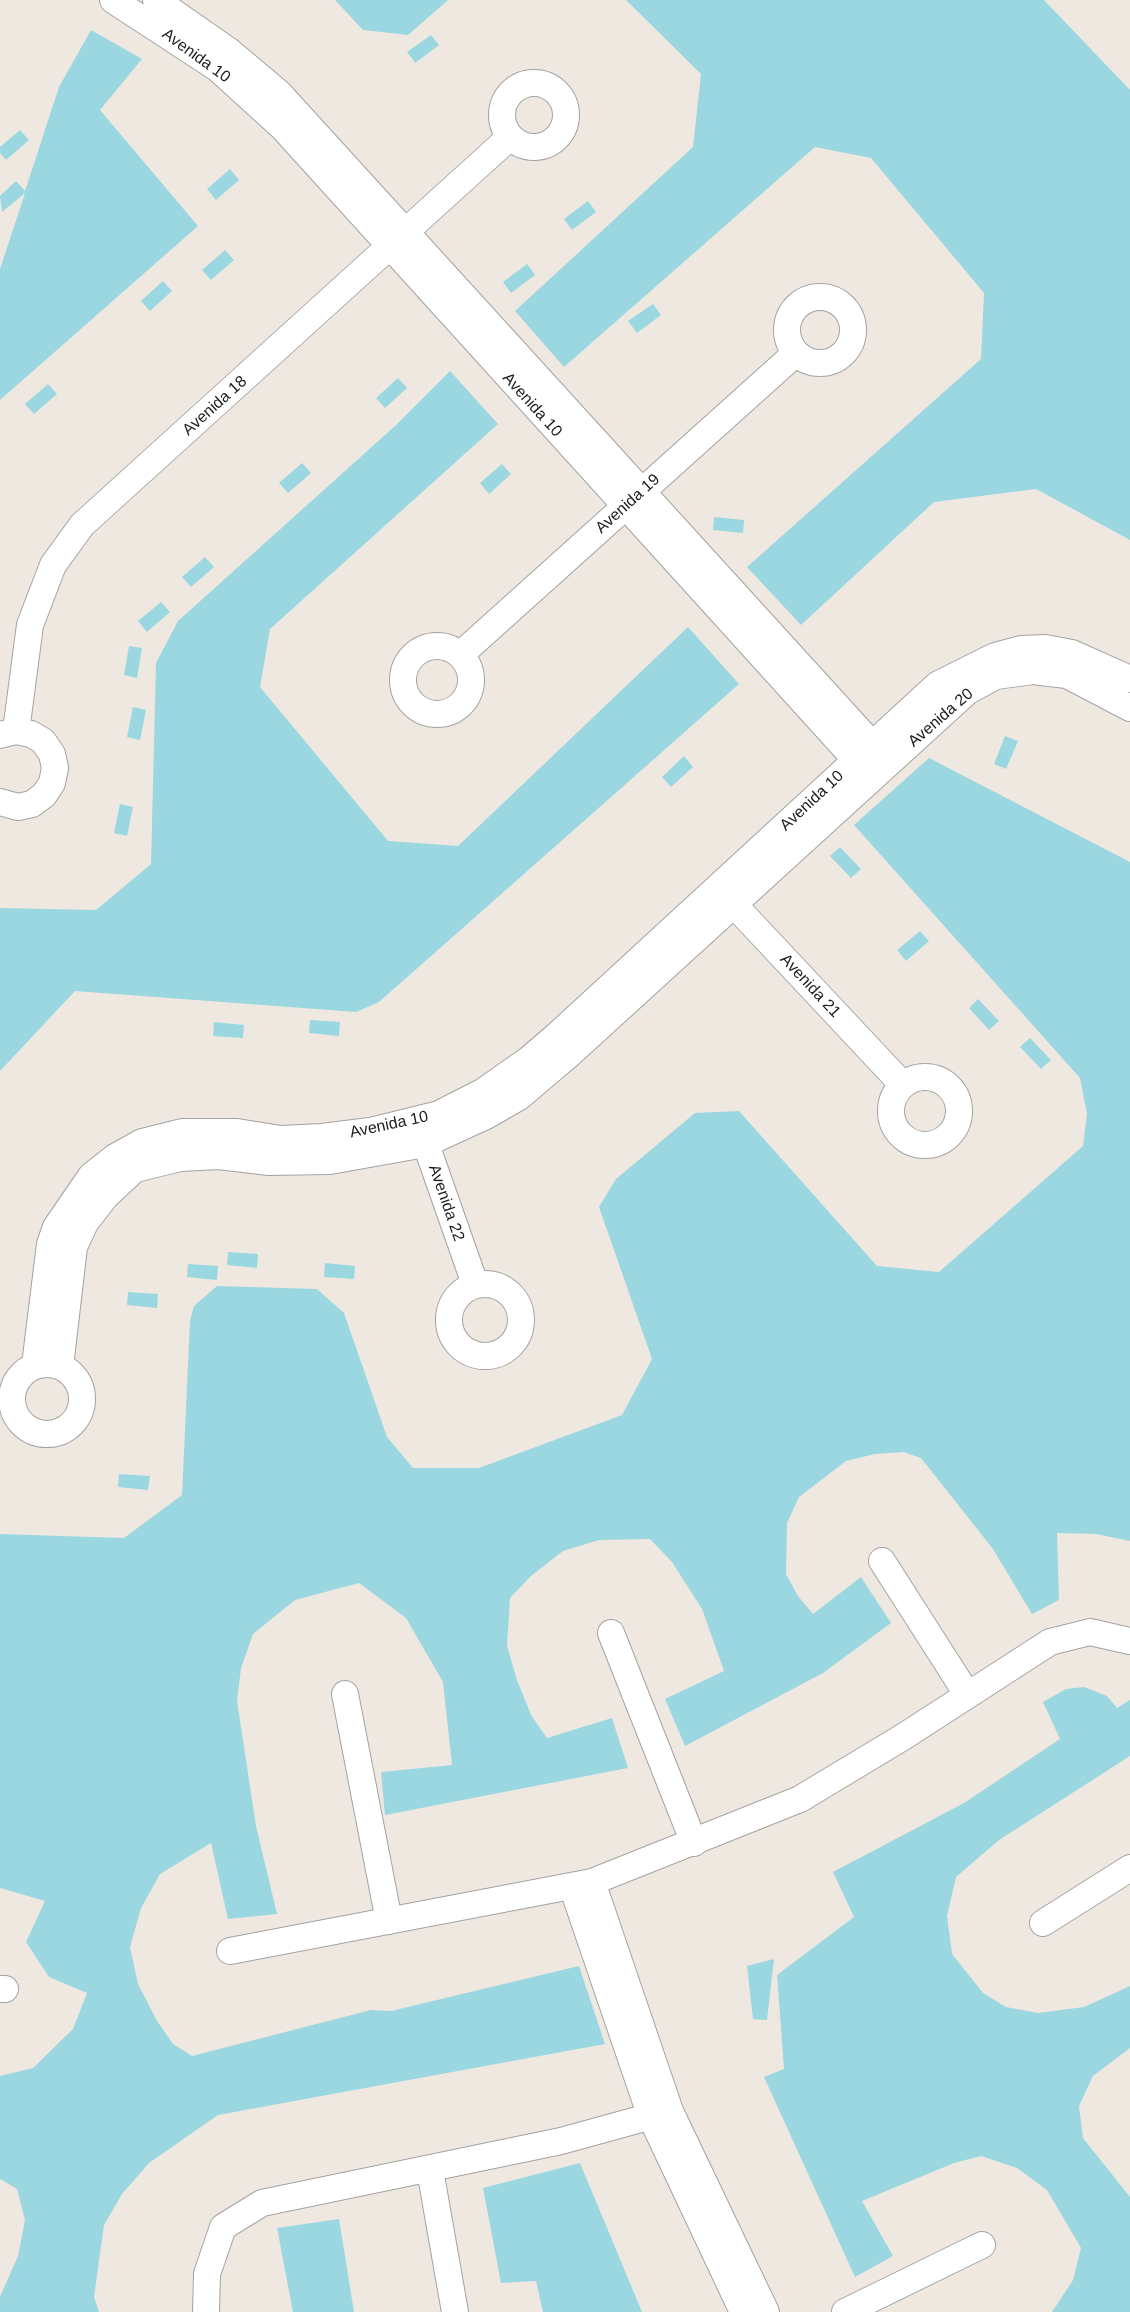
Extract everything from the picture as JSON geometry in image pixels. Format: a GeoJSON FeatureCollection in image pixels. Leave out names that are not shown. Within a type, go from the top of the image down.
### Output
{"type":"FeatureCollection","features":[{"type":"Feature","properties":{"kind":"street","name":"Avenida 10"},"geometry":{"type":"LineString","coordinates":[[60,1366],[74,1247],[85,1223],[106,1196],[135,1169],[180,1158],[219,1156],[269,1162],[330,1161],[422,1132],[440,1114],[484,1091],[528,1060],[726,897],[872,762],[399,239],[279,93],[229,51],[156,0]]}},
{"type":"Feature","properties":{"kind":"street","name":"Avenida 10"},"geometry":{"type":"LineString","coordinates":[[117,1],[217,68],[399,239]]}},
{"type":"Feature","properties":{"kind":"street","name":"Avenida 18"},"geometry":{"type":"LineString","coordinates":[[0,802],[18,807],[32,804],[44,795],[52,783],[55,768],[52,754],[43,741],[31,734],[8,733],[30,625],[52,565],[82,525],[510,136]]}},
{"type":"Feature","properties":{"kind":"street","name":"Avenida 19"},"geometry":{"type":"LineString","coordinates":[[460,655],[796,353]]}},
{"type":"Feature","properties":{"kind":"street","name":"Avenida 20"},"geometry":{"type":"LineString","coordinates":[[872,762],[937,685],[994,656],[1021,649],[1045,648],[1072,652],[1130,679]]}},
{"type":"Feature","properties":{"kind":"street","name":"Avenida 20"},"geometry":{"type":"LineString","coordinates":[[872,762],[968,691],[996,676],[1033,671],[1067,675],[1130,708]]}},
{"type":"Feature","properties":{"kind":"street","name":"Avenida 21"},"geometry":{"type":"LineString","coordinates":[[726,897],[903,1085]]}},
{"type":"Feature","properties":{"kind":"street","name":"Avenida 10"},"geometry":{"type":"LineString","coordinates":[[35,1365],[50,1244],[56,1227],[91,1176],[115,1157],[142,1142],[183,1132],[237,1132],[281,1139],[422,1132]]}},
{"type":"Feature","properties":{"kind":"street","name":"Avenida 22"},"geometry":{"type":"LineString","coordinates":[[422,1132],[475,1284]]}},
{"type":"Feature","properties":{"kind":"street"},"geometry":{"type":"LineString","coordinates":[[35,1365],[60,1366],[78,1383],[81,1406],[77,1418],[69,1427],[46,1434],[23,1425],[12,1404],[16,1380],[24,1371],[35,1365]]}},
{"type":"Feature","properties":{"kind":"street"},"geometry":{"type":"LineString","coordinates":[[882,1561],[967,1694]]}},
{"type":"Feature","properties":{"kind":"street"},"geometry":{"type":"LineString","coordinates":[[230,1951],[582,1884],[694,1843],[800,1799],[903,1737],[1050,1642],[1090,1632],[1130,1641]]}},
{"type":"Feature","properties":{"kind":"street"},"geometry":{"type":"LineString","coordinates":[[611,1633],[694,1843]]}},
{"type":"Feature","properties":{"kind":"street"},"geometry":{"type":"LineString","coordinates":[[345,1694],[389,1921]]}},
{"type":"Feature","properties":{"kind":"street"},"geometry":{"type":"LineString","coordinates":[[1043,1923],[1130,1868]]}},
{"type":"Feature","properties":{"kind":"street"},"geometry":{"type":"LineString","coordinates":[[582,1884],[661,2114],[743,2312]]}},
{"type":"Feature","properties":{"kind":"street"},"geometry":{"type":"LineString","coordinates":[[207,2312],[207,2274],[223,2227],[262,2203],[561,2141],[661,2114]]}},
{"type":"Feature","properties":{"kind":"street"},"geometry":{"type":"LineString","coordinates":[[661,2114],[766,2312]]}},
{"type":"Feature","properties":{"kind":"street"},"geometry":{"type":"LineString","coordinates":[[430,2170],[455,2312]]}},
{"type":"Feature","properties":{"kind":"street"},"geometry":{"type":"LineString","coordinates":[[845,2312],[982,2245]]}},
{"type":"Feature","properties":{"kind":"water"},"geometry":{"type":"Polygon","coordinates":[[[335,0],[448,0],[408,35],[363,30],[335,0]]]}},
{"type":"Feature","properties":{"kind":"water"},"geometry":{"type":"Polygon","coordinates":[[[626,0],[1044,0],[1130,90],[1130,540],[1036,489],[934,502],[801,625],[747,567],[981,359],[984,293],[871,158],[815,147],[564,367],[515,311],[693,147],[701,74],[626,0]]]}},
{"type":"Feature","properties":{"kind":"water"},"geometry":{"type":"Polygon","coordinates":[[[91,30],[142,59],[100,110],[198,226],[0,400],[0,269],[25,193],[2,212],[0,196],[16,181],[25,191],[59,87],[91,30]]]}},
{"type":"Feature","properties":{"kind":"water"},"geometry":{"type":"Polygon","coordinates":[[[431,35],[439,45],[415,63],[407,52],[431,35]]]}},
{"type":"Feature","properties":{"kind":"water"},"geometry":{"type":"Polygon","coordinates":[[[20,130],[29,140],[6,160],[0,153],[0,147],[20,130]]]}},
{"type":"Feature","properties":{"kind":"water"},"geometry":{"type":"Polygon","coordinates":[[[230,169],[239,180],[216,200],[207,189],[230,169]]]}},
{"type":"Feature","properties":{"kind":"water"},"geometry":{"type":"Polygon","coordinates":[[[588,201],[596,212],[572,230],[564,219],[588,201]]]}},
{"type":"Feature","properties":{"kind":"water"},"geometry":{"type":"Polygon","coordinates":[[[225,250],[234,260],[211,280],[202,270],[225,250]]]}},
{"type":"Feature","properties":{"kind":"water"},"geometry":{"type":"Polygon","coordinates":[[[527,264],[535,275],[511,293],[503,282],[527,264]]]}},
{"type":"Feature","properties":{"kind":"water"},"geometry":{"type":"Polygon","coordinates":[[[163,281],[172,291],[150,311],[141,301],[163,281]]]}},
{"type":"Feature","properties":{"kind":"water"},"geometry":{"type":"Polygon","coordinates":[[[653,304],[661,315],[637,333],[628,321],[653,304]]]}},
{"type":"Feature","properties":{"kind":"water"},"geometry":{"type":"Polygon","coordinates":[[[450,371],[498,424],[270,629],[260,687],[388,841],[458,846],[688,627],[739,684],[379,1002],[356,1012],[75,991],[0,1071],[0,908],[96,910],[151,864],[156,663],[178,621],[395,426],[450,371]]]}},
{"type":"Feature","properties":{"kind":"water"},"geometry":{"type":"Polygon","coordinates":[[[398,378],[407,388],[385,408],[376,398],[398,378]]]}},
{"type":"Feature","properties":{"kind":"water"},"geometry":{"type":"Polygon","coordinates":[[[48,384],[57,394],[34,414],[25,404],[48,384]]]}},
{"type":"Feature","properties":{"kind":"water"},"geometry":{"type":"Polygon","coordinates":[[[302,463],[311,473],[288,493],[279,483],[302,463]]]}},
{"type":"Feature","properties":{"kind":"water"},"geometry":{"type":"Polygon","coordinates":[[[502,464],[511,474],[489,494],[480,483],[502,464]]]}},
{"type":"Feature","properties":{"kind":"water"},"geometry":{"type":"Polygon","coordinates":[[[714,517],[744,520],[743,533],[713,530],[714,517]]]}},
{"type":"Feature","properties":{"kind":"water"},"geometry":{"type":"Polygon","coordinates":[[[205,557],[214,567],[191,587],[182,577],[205,557]]]}},
{"type":"Feature","properties":{"kind":"water"},"geometry":{"type":"Polygon","coordinates":[[[161,602],[170,612],[147,632],[138,621],[161,602]]]}},
{"type":"Feature","properties":{"kind":"water"},"geometry":{"type":"Polygon","coordinates":[[[129,646],[142,648],[137,678],[124,675],[129,646]]]}},
{"type":"Feature","properties":{"kind":"water"},"geometry":{"type":"Polygon","coordinates":[[[133,707],[146,710],[140,740],[127,737],[133,707]]]}},
{"type":"Feature","properties":{"kind":"water"},"geometry":{"type":"Polygon","coordinates":[[[1005,736],[1018,741],[1006,769],[994,764],[1005,736]]]}},
{"type":"Feature","properties":{"kind":"water"},"geometry":{"type":"Polygon","coordinates":[[[684,756],[693,767],[671,787],[662,777],[684,756]]]}},
{"type":"Feature","properties":{"kind":"water"},"geometry":{"type":"Polygon","coordinates":[[[929,758],[1130,862],[1130,1541],[1096,1534],[1057,1533],[1059,1600],[1032,1614],[993,1549],[921,1458],[904,1452],[875,1454],[846,1461],[799,1497],[787,1523],[786,1574],[798,1596],[813,1614],[861,1577],[891,1623],[823,1673],[685,1746],[665,1699],[724,1671],[702,1609],[672,1562],[650,1539],[599,1540],[563,1551],[531,1576],[510,1598],[507,1646],[517,1680],[531,1715],[547,1738],[612,1718],[628,1768],[385,1815],[381,1772],[452,1765],[443,1682],[406,1618],[359,1583],[295,1600],[253,1634],[241,1668],[237,1701],[256,1826],[277,1914],[228,1919],[211,1843],[160,1874],[141,1908],[130,1947],[138,1984],[157,2021],[173,2044],[192,2056],[371,2010],[391,2011],[579,1966],[605,2044],[218,2115],[149,2163],[122,2194],[104,2225],[94,2297],[99,2312],[0,2312],[0,2297],[18,2256],[25,2220],[17,2189],[0,2179],[0,2076],[33,2068],[73,2029],[87,1993],[49,1977],[26,1942],[45,1901],[0,1888],[0,1534],[124,1538],[182,1495],[190,1321],[194,1306],[217,1286],[317,1289],[344,1313],[387,1437],[413,1468],[479,1468],[622,1415],[652,1359],[599,1207],[616,1179],[695,1113],[739,1111],[877,1266],[939,1272],[1083,1146],[1087,1114],[1080,1078],[854,825],[929,758]]]}},
{"type":"Feature","properties":{"kind":"water"},"geometry":{"type":"Polygon","coordinates":[[[120,804],[133,807],[127,836],[114,833],[120,804]]]}},
{"type":"Feature","properties":{"kind":"water"},"geometry":{"type":"Polygon","coordinates":[[[840,847],[861,869],[851,878],[830,856],[840,847]]]}},
{"type":"Feature","properties":{"kind":"water"},"geometry":{"type":"Polygon","coordinates":[[[920,931],[929,941],[906,961],[897,950],[920,931]]]}},
{"type":"Feature","properties":{"kind":"water"},"geometry":{"type":"Polygon","coordinates":[[[978,999],[999,1021],[989,1030],[969,1008],[978,999]]]}},
{"type":"Feature","properties":{"kind":"water"},"geometry":{"type":"Polygon","coordinates":[[[310,1020],[340,1022],[339,1036],[309,1033],[310,1020]]]}},
{"type":"Feature","properties":{"kind":"water"},"geometry":{"type":"Polygon","coordinates":[[[214,1022],[244,1025],[243,1038],[213,1036],[214,1022]]]}},
{"type":"Feature","properties":{"kind":"water"},"geometry":{"type":"Polygon","coordinates":[[[1030,1038],[1051,1060],[1041,1069],[1020,1047],[1030,1038]]]}},
{"type":"Feature","properties":{"kind":"water"},"geometry":{"type":"Polygon","coordinates":[[[228,1252],[258,1254],[257,1268],[227,1265],[228,1252]]]}},
{"type":"Feature","properties":{"kind":"water"},"geometry":{"type":"Polygon","coordinates":[[[325,1263],[355,1266],[354,1279],[324,1277],[325,1263]]]}},
{"type":"Feature","properties":{"kind":"water"},"geometry":{"type":"Polygon","coordinates":[[[188,1264],[218,1266],[217,1280],[187,1277],[188,1264]]]}},
{"type":"Feature","properties":{"kind":"water"},"geometry":{"type":"Polygon","coordinates":[[[128,1292],[158,1294],[157,1308],[127,1305],[128,1292]]]}},
{"type":"Feature","properties":{"kind":"water"},"geometry":{"type":"Polygon","coordinates":[[[119,1474],[150,1476],[148,1490],[118,1487],[119,1474]]]}},
{"type":"Feature","properties":{"kind":"water"},"geometry":{"type":"Polygon","coordinates":[[[1084,1687],[1107,1696],[1117,1708],[1130,1700],[1130,1756],[999,1840],[956,1877],[947,1916],[952,1954],[983,1993],[1006,2007],[1038,2013],[1084,2007],[1130,1986],[1130,2048],[1093,2076],[1079,2106],[1083,2138],[1130,2197],[1130,2312],[1052,2312],[1073,2280],[1081,2248],[1047,2190],[1017,2168],[981,2156],[954,2163],[862,2201],[893,2256],[855,2277],[764,2077],[784,2069],[777,1975],[854,1917],[833,1872],[964,1803],[1060,1739],[1043,1702],[1066,1689],[1084,1687]]]}},
{"type":"Feature","properties":{"kind":"water"},"geometry":{"type":"Polygon","coordinates":[[[774,1959],[767,2020],[753,2019],[747,1966],[774,1959]]]}},
{"type":"Feature","properties":{"kind":"water"},"geometry":{"type":"Polygon","coordinates":[[[580,2163],[642,2312],[543,2312],[536,2281],[501,2283],[483,2188],[580,2163]]]}},
{"type":"Feature","properties":{"kind":"water"},"geometry":{"type":"Polygon","coordinates":[[[339,2219],[354,2312],[293,2312],[277,2228],[339,2219]]]}}]}
